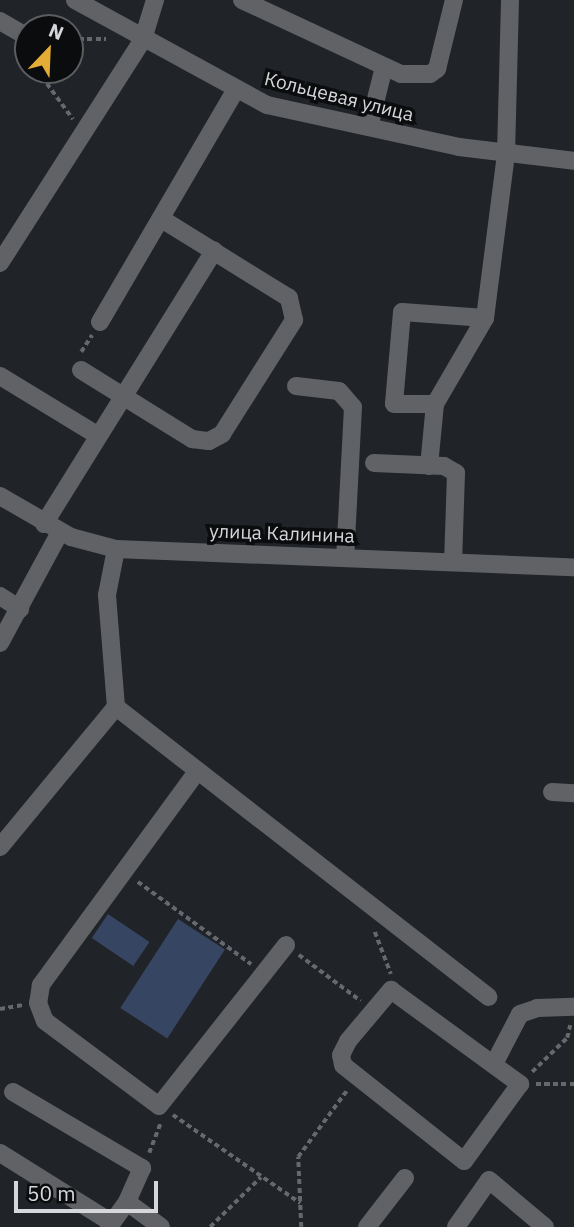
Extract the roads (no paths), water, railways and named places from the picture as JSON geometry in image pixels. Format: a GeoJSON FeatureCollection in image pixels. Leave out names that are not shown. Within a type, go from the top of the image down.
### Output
{"type":"FeatureCollection","features":[{"type":"Feature","properties":{"kind":"street","name":"Кольцевая улица"},"geometry":{"type":"LineString","coordinates":[[75,0],[235,90],[267,105],[506,154],[574,161]]}},
{"type":"Feature","properties":{"kind":"street"},"geometry":{"type":"LineString","coordinates":[[0,262],[143,39],[155,0]]}},
{"type":"Feature","properties":{"kind":"street"},"geometry":{"type":"LineString","coordinates":[[242,0],[401,74],[430,74],[437,69],[454,0]]}},
{"type":"Feature","properties":{"kind":"street"},"geometry":{"type":"LineString","coordinates":[[429,466],[435,404],[485,318],[506,154],[510,0]]}},
{"type":"Feature","properties":{"kind":"street"},"geometry":{"type":"LineString","coordinates":[[369,127],[384,67]]}},
{"type":"Feature","properties":{"kind":"street"},"geometry":{"type":"LineString","coordinates":[[100,322],[163,220],[235,90]]}},
{"type":"Feature","properties":{"kind":"street"},"geometry":{"type":"LineString","coordinates":[[81,370],[192,439],[209,441],[229,422],[294,320],[295,308],[289,298],[163,220]]}},
{"type":"Feature","properties":{"kind":"street"},"geometry":{"type":"LineString","coordinates":[[0,643],[20,609],[52,528],[97,435],[214,251]]}},
{"type":"Feature","properties":{"kind":"street"},"geometry":{"type":"LineString","coordinates":[[435,404],[394,404],[402,312],[485,318]]}},
{"type":"Feature","properties":{"kind":"street"},"geometry":{"type":"LineString","coordinates":[[0,376],[97,435]]}},
{"type":"Feature","properties":{"kind":"street"},"geometry":{"type":"LineString","coordinates":[[296,386],[339,391],[353,407],[345,558]]}},
{"type":"Feature","properties":{"kind":"street"},"geometry":{"type":"LineString","coordinates":[[374,463],[451,468],[456,473],[453,562]]}},
{"type":"Feature","properties":{"kind":"street","name":"улица Калинина"},"geometry":{"type":"LineString","coordinates":[[0,496],[52,528],[116,549],[574,567]]}},
{"type":"Feature","properties":{"kind":"street"},"geometry":{"type":"LineString","coordinates":[[0,847],[116,707],[107,595],[116,549]]}},
{"type":"Feature","properties":{"kind":"street"},"geometry":{"type":"LineString","coordinates":[[0,596],[20,609]]}},
{"type":"Feature","properties":{"kind":"street"},"geometry":{"type":"LineString","coordinates":[[116,707],[196,773],[489,997]]}},
{"type":"Feature","properties":{"kind":"street"},"geometry":{"type":"LineString","coordinates":[[196,773],[41,985],[38,1003],[45,1021],[159,1105],[286,945]]}},
{"type":"Feature","properties":{"kind":"street"},"geometry":{"type":"LineString","coordinates":[[552,792],[574,793]]}},
{"type":"Feature","properties":{"kind":"street"},"geometry":{"type":"LineString","coordinates":[[464,1161],[520,1084],[391,990],[341,1055],[356,1079],[489,1180],[545,1227]]}},
{"type":"Feature","properties":{"kind":"street"},"geometry":{"type":"LineString","coordinates":[[494,1064],[520,1014],[537,1007],[574,1007]]}},
{"type":"Feature","properties":{"kind":"street"},"geometry":{"type":"LineString","coordinates":[[0,1153],[111,1225],[127,1202],[142,1168],[13,1092]]}},
{"type":"Feature","properties":{"kind":"street"},"geometry":{"type":"LineString","coordinates":[[367,1227],[405,1178]]}},
{"type":"Feature","properties":{"kind":"street"},"geometry":{"type":"LineString","coordinates":[[456,1227],[489,1180]]}},
{"type":"Feature","properties":{"kind":"street"},"geometry":{"type":"LineString","coordinates":[[127,1202],[161,1227]]}}]}
